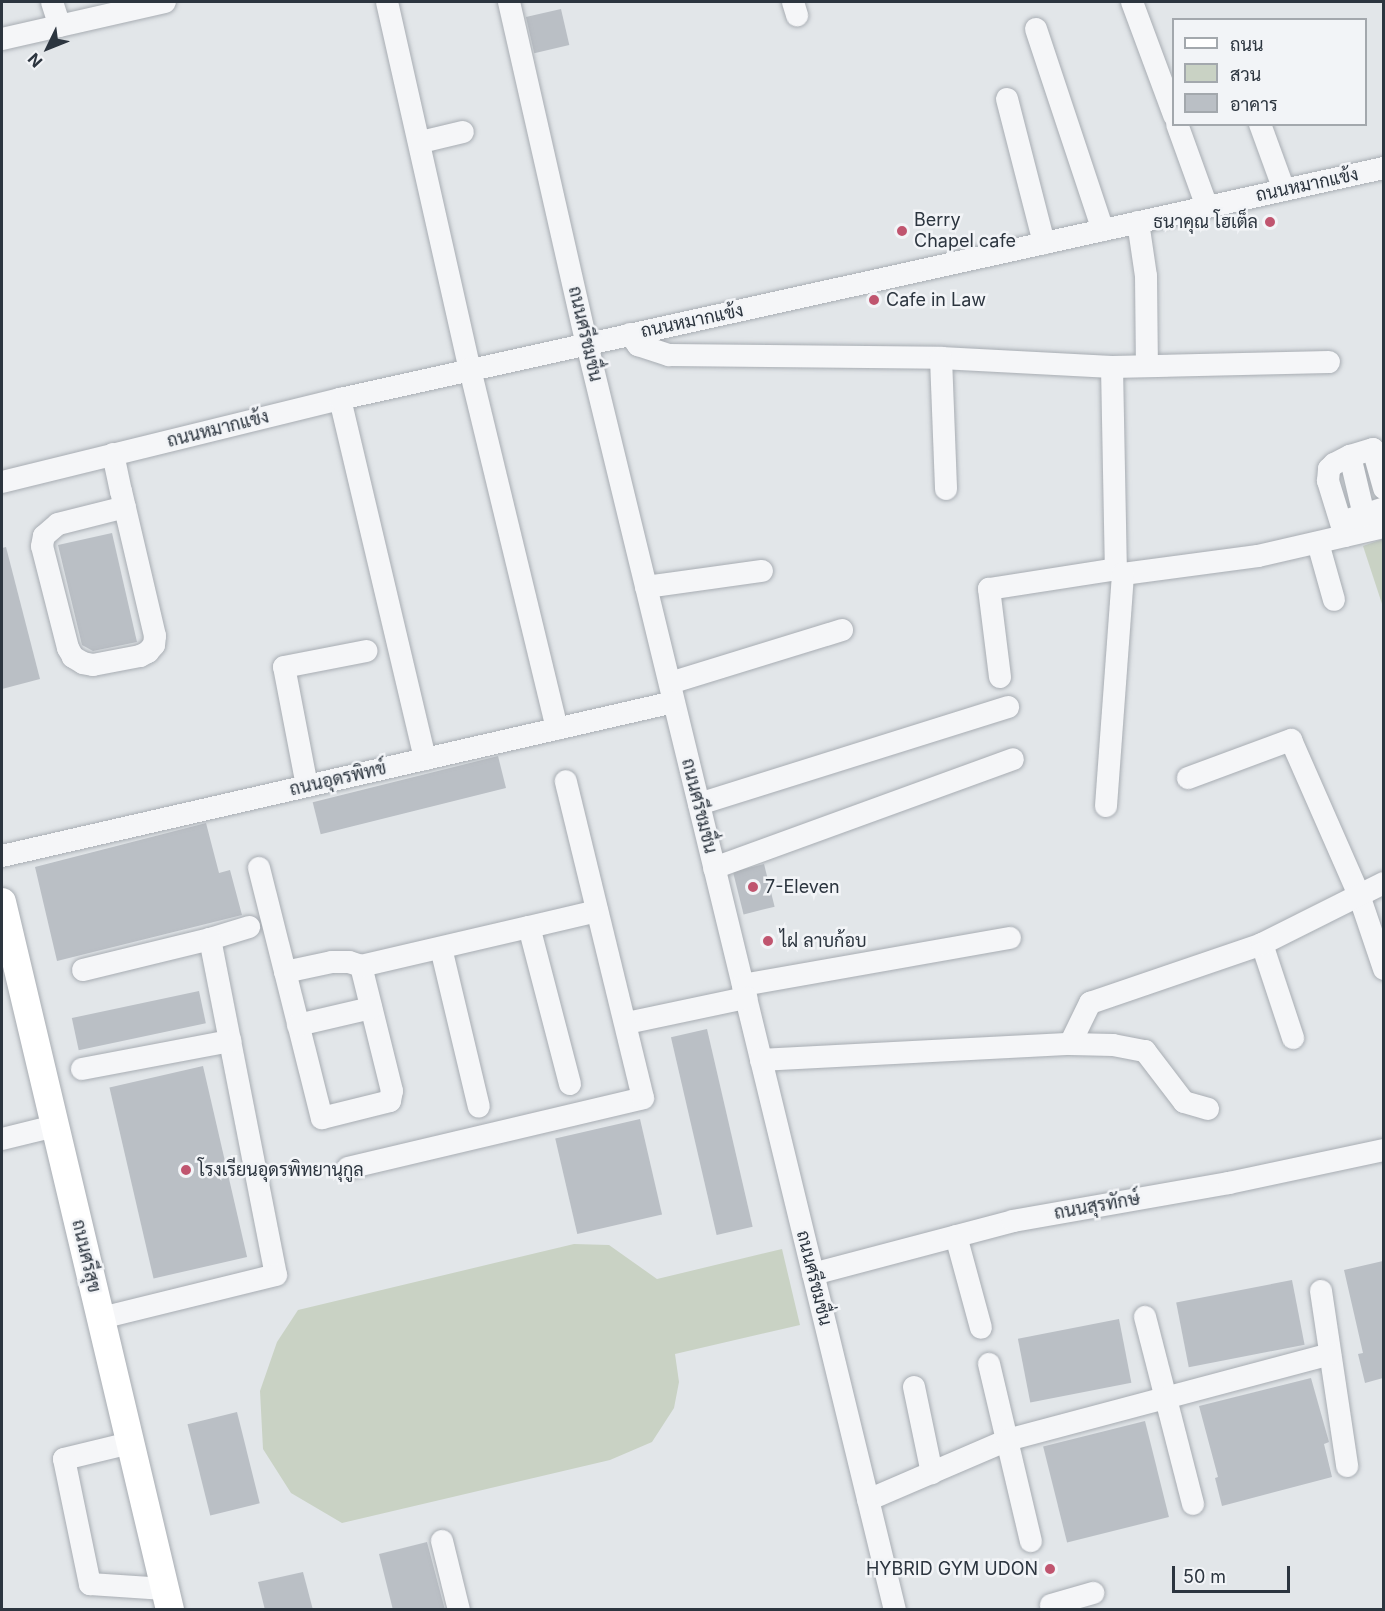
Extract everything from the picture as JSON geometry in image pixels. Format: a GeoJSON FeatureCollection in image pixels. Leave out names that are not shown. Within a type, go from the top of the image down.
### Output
{"type":"FeatureCollection","features":[{"type":"Feature","properties":{"kind":"main road","name":"ถนนศรีสุข"},"geometry":{"type":"LineString","coordinates":[[2,902],[6,943],[55,1126],[168,1599]]}},
{"type":"Feature","properties":{"kind":"street"},"geometry":{"type":"LineString","coordinates":[[52,2],[60,26]]}},
{"type":"Feature","properties":{"kind":"street"},"geometry":{"type":"LineString","coordinates":[[2,39],[165,2]]}},
{"type":"Feature","properties":{"kind":"street"},"geometry":{"type":"LineString","coordinates":[[387,2],[557,729]]}},
{"type":"Feature","properties":{"kind":"street","name":"ถนนศรีชมชื่น"},"geometry":{"type":"LineString","coordinates":[[509,2],[587,344],[895,1610]]}},
{"type":"Feature","properties":{"kind":"street"},"geometry":{"type":"LineString","coordinates":[[1132,2],[1172,112]]}},
{"type":"Feature","properties":{"kind":"street"},"geometry":{"type":"LineString","coordinates":[[1036,29],[1103,230]]}},
{"type":"Feature","properties":{"kind":"street"},"geometry":{"type":"LineString","coordinates":[[1007,99],[1044,243]]}},
{"type":"Feature","properties":{"kind":"street"},"geometry":{"type":"LineString","coordinates":[[1178,126],[1207,207]]}},
{"type":"Feature","properties":{"kind":"street"},"geometry":{"type":"LineString","coordinates":[[1261,126],[1284,190]]}},
{"type":"Feature","properties":{"kind":"street"},"geometry":{"type":"LineString","coordinates":[[421,142],[464,132]]}},
{"type":"Feature","properties":{"kind":"street","name":"ถนนหมากแข้ง"},"geometry":{"type":"LineString","coordinates":[[2,482],[339,399],[1383,168]]}},
{"type":"Feature","properties":{"kind":"street"},"geometry":{"type":"LineString","coordinates":[[1138,222],[1146,276],[1147,366]]}},
{"type":"Feature","properties":{"kind":"street"},"geometry":{"type":"LineString","coordinates":[[630,334],[638,345],[669,355],[941,358],[1112,367],[1329,362]]}},
{"type":"Feature","properties":{"kind":"street"},"geometry":{"type":"LineString","coordinates":[[941,358],[946,489]]}},
{"type":"Feature","properties":{"kind":"street"},"geometry":{"type":"LineString","coordinates":[[1106,807],[1120,571],[1112,367]]}},
{"type":"Feature","properties":{"kind":"street"},"geometry":{"type":"LineString","coordinates":[[339,399],[426,759]]}},
{"type":"Feature","properties":{"kind":"street"},"geometry":{"type":"LineString","coordinates":[[1343,529],[1328,482],[1329,470],[1334,464],[1373,449],[1383,488]]}},
{"type":"Feature","properties":{"kind":"street"},"geometry":{"type":"LineString","coordinates":[[113,454],[155,636],[154,645],[140,656],[93,665],[82,663],[73,657],[68,648],[42,546],[44,536],[58,524],[125,507]]}},
{"type":"Feature","properties":{"kind":"street"},"geometry":{"type":"LineString","coordinates":[[1000,677],[989,589],[1120,571],[1258,556],[1318,543],[1374,511],[1350,456]]}},
{"type":"Feature","properties":{"kind":"street"},"geometry":{"type":"LineString","coordinates":[[1343,529],[1383,527]]}},
{"type":"Feature","properties":{"kind":"street"},"geometry":{"type":"LineString","coordinates":[[1318,543],[1334,600]]}},
{"type":"Feature","properties":{"kind":"street"},"geometry":{"type":"LineString","coordinates":[[646,587],[762,571]]}},
{"type":"Feature","properties":{"kind":"street","name":"ถนนอุดรพิทข์"},"geometry":{"type":"LineString","coordinates":[[2,856],[557,729],[672,693],[842,630]]}},
{"type":"Feature","properties":{"kind":"street"},"geometry":{"type":"LineString","coordinates":[[307,786],[284,667],[366,651]]}},
{"type":"Feature","properties":{"kind":"street"},"geometry":{"type":"LineString","coordinates":[[699,804],[1008,707]]}},
{"type":"Feature","properties":{"kind":"street"},"geometry":{"type":"LineString","coordinates":[[1188,778],[1292,740],[1359,895],[1383,969]]}},
{"type":"Feature","properties":{"kind":"street"},"geometry":{"type":"LineString","coordinates":[[714,868],[1013,759]]}},
{"type":"Feature","properties":{"kind":"street"},"geometry":{"type":"LineString","coordinates":[[348,1168],[643,1098],[627,1023],[566,781]]}},
{"type":"Feature","properties":{"kind":"street"},"geometry":{"type":"LineString","coordinates":[[259,868],[322,1118],[390,1101],[392,1091],[361,966]]}},
{"type":"Feature","properties":{"kind":"street"},"geometry":{"type":"LineString","coordinates":[[1070,1044],[1090,1003],[1262,945],[1383,883]]}},
{"type":"Feature","properties":{"kind":"street"},"geometry":{"type":"LineString","coordinates":[[285,972],[332,962],[349,962],[361,966],[597,911]]}},
{"type":"Feature","properties":{"kind":"street"},"geometry":{"type":"LineString","coordinates":[[83,970],[210,939],[249,927]]}},
{"type":"Feature","properties":{"kind":"street"},"geometry":{"type":"LineString","coordinates":[[529,927],[570,1084]]}},
{"type":"Feature","properties":{"kind":"street"},"geometry":{"type":"LineString","coordinates":[[627,1023],[745,992],[1010,938]]}},
{"type":"Feature","properties":{"kind":"street"},"geometry":{"type":"LineString","coordinates":[[101,1318],[276,1275],[210,939]]}},
{"type":"Feature","properties":{"kind":"street"},"geometry":{"type":"LineString","coordinates":[[1262,945],[1293,1038]]}},
{"type":"Feature","properties":{"kind":"street"},"geometry":{"type":"LineString","coordinates":[[441,948],[479,1107]]}},
{"type":"Feature","properties":{"kind":"street"},"geometry":{"type":"LineString","coordinates":[[298,1025],[371,1008]]}},
{"type":"Feature","properties":{"kind":"street"},"geometry":{"type":"LineString","coordinates":[[82,1069],[230,1041]]}},
{"type":"Feature","properties":{"kind":"street"},"geometry":{"type":"LineString","coordinates":[[761,1060],[1070,1044],[1113,1045],[1144,1051],[1184,1102],[1208,1109]]}},
{"type":"Feature","properties":{"kind":"street"},"geometry":{"type":"LineString","coordinates":[[2,1139],[55,1126]]}},
{"type":"Feature","properties":{"kind":"street","name":"ถนนสุรทักษ์"},"geometry":{"type":"LineString","coordinates":[[813,1274],[1013,1221],[1229,1183],[1383,1150]]}},
{"type":"Feature","properties":{"kind":"street"},"geometry":{"type":"LineString","coordinates":[[956,1236],[981,1328]]}},
{"type":"Feature","properties":{"kind":"street"},"geometry":{"type":"LineString","coordinates":[[1321,1292],[1347,1466]]}},
{"type":"Feature","properties":{"kind":"street"},"geometry":{"type":"LineString","coordinates":[[1145,1317],[1193,1504]]}},
{"type":"Feature","properties":{"kind":"street"},"geometry":{"type":"LineString","coordinates":[[868,1500],[1007,1440],[1330,1354]]}},
{"type":"Feature","properties":{"kind":"street"},"geometry":{"type":"LineString","coordinates":[[990,1364],[1031,1541]]}},
{"type":"Feature","properties":{"kind":"street"},"geometry":{"type":"LineString","coordinates":[[914,1387],[932,1473]]}},
{"type":"Feature","properties":{"kind":"street"},"geometry":{"type":"LineString","coordinates":[[130,1443],[64,1459],[90,1584],[168,1599]]}},
{"type":"Feature","properties":{"kind":"street"},"geometry":{"type":"LineString","coordinates":[[442,1541],[459,1610]]}},
{"type":"Feature","properties":{"kind":"street"},"geometry":{"type":"LineString","coordinates":[[1046,1608],[1094,1593]]}},
{"type":"Feature","properties":{"kind":"green space"},"geometry":{"type":"Polygon","coordinates":[[[1384,539],[1383,607],[1363,546],[1384,539]]]}},
{"type":"Feature","properties":{"kind":"green space"},"geometry":{"type":"Polygon","coordinates":[[[574,1244],[609,1245],[657,1279],[782,1249],[800,1325],[675,1354],[679,1382],[674,1408],[652,1442],[610,1460],[342,1523],[291,1493],[263,1449],[260,1391],[277,1342],[298,1310],[574,1244]]]}},
{"type":"Feature","properties":{"kind":"building"},"geometry":{"type":"Polygon","coordinates":[[[561,9],[569,45],[534,53],[526,17],[561,9]]]}},
{"type":"Feature","properties":{"kind":"building"},"geometry":{"type":"Polygon","coordinates":[[[112,533],[137,642],[93,651],[82,645],[58,545],[112,533]]]}},
{"type":"Feature","properties":{"kind":"building"},"geometry":{"type":"Polygon","coordinates":[[[6,547],[40,679],[2,689],[2,548],[6,547]]]}},
{"type":"Feature","properties":{"kind":"building"},"geometry":{"type":"Polygon","coordinates":[[[498,756],[506,788],[321,834],[313,802],[498,756]]]}},
{"type":"Feature","properties":{"kind":"building"},"geometry":{"type":"Polygon","coordinates":[[[206,823],[219,873],[230,870],[242,915],[57,961],[35,867],[206,823]]]}},
{"type":"Feature","properties":{"kind":"building","name":"7-Eleven"},"geometry":{"type":"Polygon","coordinates":[[[764,864],[775,907],[744,914],[733,872],[764,864]]]}},
{"type":"Feature","properties":{"kind":"building"},"geometry":{"type":"Polygon","coordinates":[[[199,991],[206,1023],[79,1050],[72,1018],[199,991]]]}},
{"type":"Feature","properties":{"kind":"building"},"geometry":{"type":"Polygon","coordinates":[[[707,1029],[753,1227],[717,1235],[671,1037],[707,1029]]]}},
{"type":"Feature","properties":{"kind":"building"},"geometry":{"type":"Polygon","coordinates":[[[203,1066],[247,1257],[154,1279],[109,1088],[203,1066]]]}},
{"type":"Feature","properties":{"kind":"building"},"geometry":{"type":"Polygon","coordinates":[[[640,1119],[662,1214],[577,1234],[555,1139],[640,1119]]]}},
{"type":"Feature","properties":{"kind":"building"},"geometry":{"type":"Polygon","coordinates":[[[1383,1261],[1383,1378],[1365,1383],[1358,1354],[1363,1353],[1344,1270],[1383,1261]]]}},
{"type":"Feature","properties":{"kind":"building"},"geometry":{"type":"Polygon","coordinates":[[[1292,1280],[1305,1345],[1189,1367],[1176,1303],[1292,1280]]]}},
{"type":"Feature","properties":{"kind":"building"},"geometry":{"type":"Polygon","coordinates":[[[1119,1319],[1131,1383],[1030,1402],[1018,1339],[1119,1319]]]}},
{"type":"Feature","properties":{"kind":"building"},"geometry":{"type":"Polygon","coordinates":[[[1311,1378],[1329,1442],[1324,1444],[1332,1477],[1222,1506],[1215,1478],[1218,1477],[1199,1406],[1311,1378]]]}},
{"type":"Feature","properties":{"kind":"building"},"geometry":{"type":"Polygon","coordinates":[[[237,1412],[260,1503],[210,1516],[188,1424],[237,1412]]]}},
{"type":"Feature","properties":{"kind":"building"},"geometry":{"type":"Polygon","coordinates":[[[1145,1421],[1169,1517],[1067,1542],[1043,1446],[1145,1421]]]}},
{"type":"Feature","properties":{"kind":"building"},"geometry":{"type":"Polygon","coordinates":[[[427,1542],[445,1610],[393,1610],[379,1554],[427,1542]]]}},
{"type":"Feature","properties":{"kind":"building"},"geometry":{"type":"Polygon","coordinates":[[[303,1572],[313,1610],[265,1610],[258,1582],[303,1572]]]}},
{"type":"Feature","properties":{"kind":"place","name":"ธนาคุณ โฮเต็ล"},"geometry":{"type":"Point","coordinates":[1270,222]}},
{"type":"Feature","properties":{"kind":"place","name":"Berry Chapel cafe"},"geometry":{"type":"Point","coordinates":[902,231]}},
{"type":"Feature","properties":{"kind":"place","name":"Cafe in Law"},"geometry":{"type":"Point","coordinates":[874,300]}},
{"type":"Feature","properties":{"kind":"place","name":"7-Eleven"},"geometry":{"type":"Point","coordinates":[753,887]}},
{"type":"Feature","properties":{"kind":"place","name":"ไฝ ลาบก้อบ"},"geometry":{"type":"Point","coordinates":[768,941]}},
{"type":"Feature","properties":{"kind":"place","name":"โรงเรียนอุดรพิทยานุกูล"},"geometry":{"type":"Point","coordinates":[186,1170]}},
{"type":"Feature","properties":{"kind":"place","name":"HYBRID GYM UDON"},"geometry":{"type":"Point","coordinates":[1050,1569]}}]}
